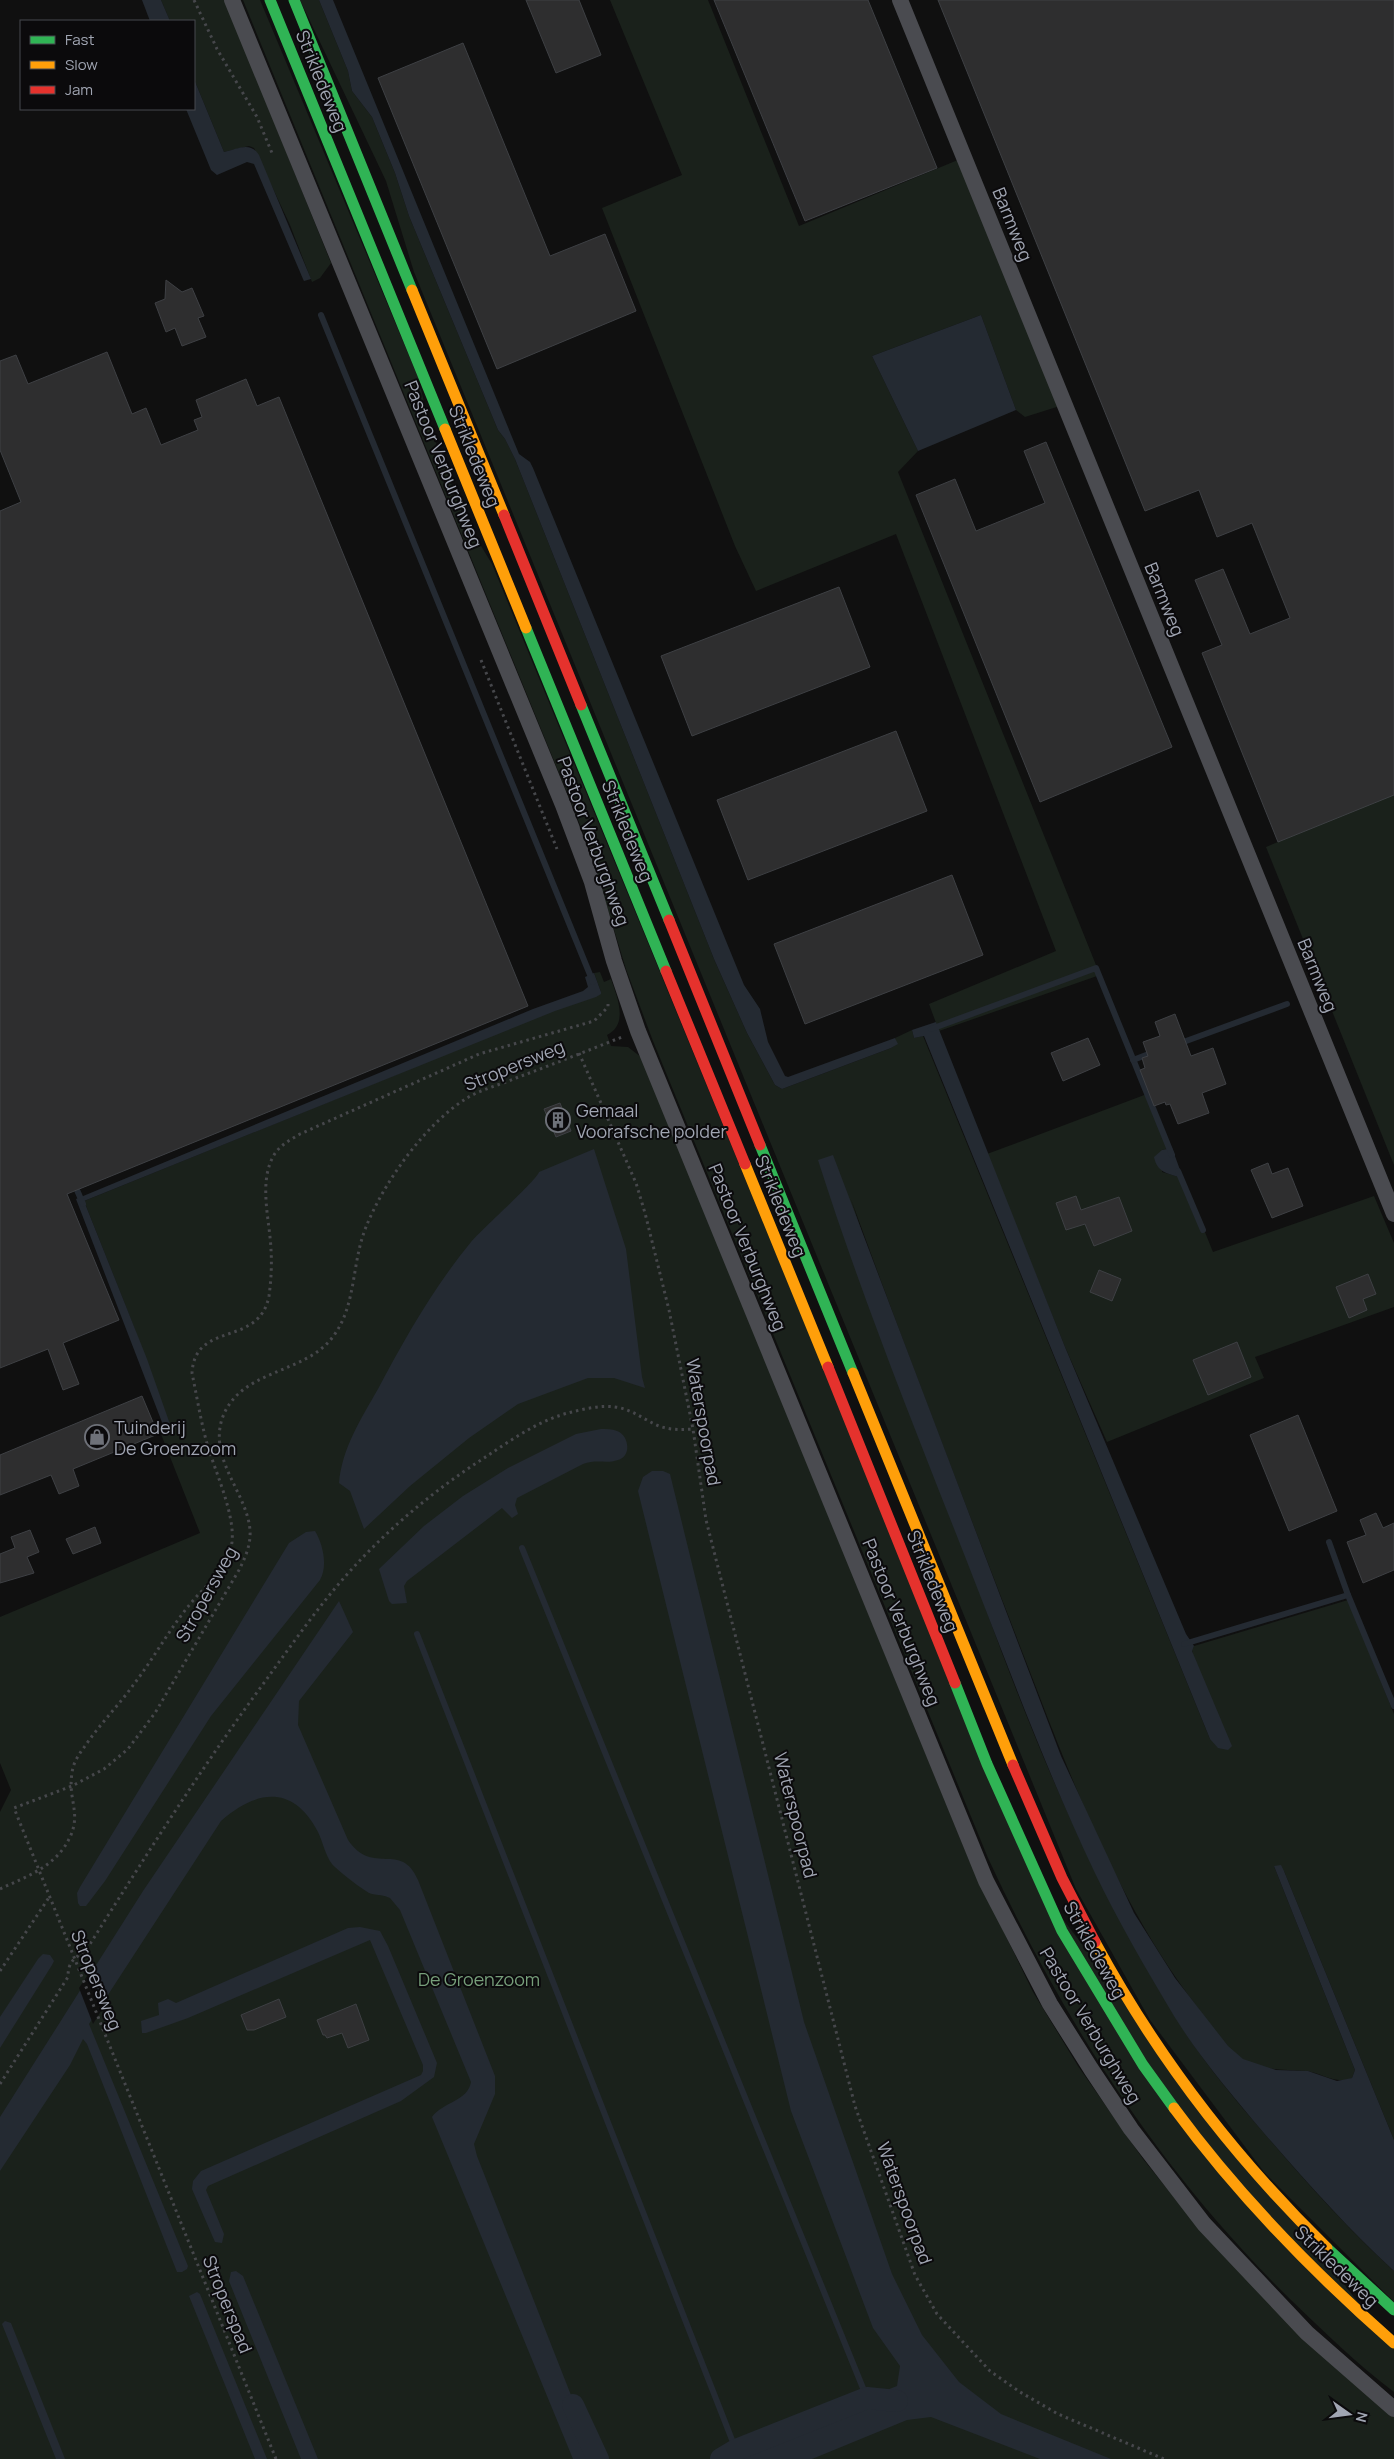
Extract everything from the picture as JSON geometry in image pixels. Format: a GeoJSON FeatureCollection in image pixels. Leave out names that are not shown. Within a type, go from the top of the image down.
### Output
{"type":"FeatureCollection","features":[{"type":"Feature","properties":{"kind":"main road","name":"Strikledeweg"},"geometry":{"type":"LineString","coordinates":[[270,0],[861,1448],[987,1764],[1062,1931],[1143,2065],[1194,2135],[1264,2218],[1339,2295],[1394,2343]]}},
{"type":"Feature","properties":{"kind":"main road","name":"Strikledeweg"},"geometry":{"type":"LineString","coordinates":[[294,0],[1004,1744],[1078,1911],[1120,1985],[1151,2034],[1216,2125],[1284,2206],[1355,2277],[1394,2310]]}},
{"type":"Feature","properties":{"kind":"street","name":"Pastoor Verburghweg"},"geometry":{"type":"LineString","coordinates":[[232,0],[563,805],[592,882],[614,962],[638,1031],[986,1881],[1050,2004],[1131,2129],[1204,2224],[1307,2334],[1394,2409]]}},
{"type":"Feature","properties":{"kind":"street","name":"Barmweg"},"geometry":{"type":"LineString","coordinates":[[900,0],[1394,1214]]}},
{"type":"Feature","properties":{"kind":"path"},"geometry":{"type":"LineString","coordinates":[[194,0],[217,49],[257,117],[276,162]]}},
{"type":"Feature","properties":{"kind":"path"},"geometry":{"type":"LineString","coordinates":[[478,652],[559,852]]}},
{"type":"Feature","properties":{"kind":"path"},"geometry":{"type":"LineString","coordinates":[[0,1889],[40,1870],[54,1860],[73,1831],[76,1817],[71,1774],[74,1763],[86,1744],[134,1684],[191,1603],[225,1566],[230,1553],[231,1525],[207,1444],[192,1373],[192,1362],[198,1349],[207,1342],[256,1321],[264,1312],[271,1277],[266,1188],[268,1169],[274,1155],[284,1143],[300,1134],[470,1058],[594,1021],[608,1007],[609,999]]}},
{"type":"Feature","properties":{"kind":"path","name":"Stropersweg"},"geometry":{"type":"LineString","coordinates":[[154,2159],[14,1808],[72,1786],[104,1769],[128,1750],[155,1713],[245,1558],[250,1530],[224,1460],[219,1437],[222,1418],[231,1403],[254,1381],[305,1361],[332,1339],[342,1324],[348,1307],[353,1287],[355,1262],[366,1226],[397,1170],[436,1122],[469,1097],[638,1031]]}},
{"type":"Feature","properties":{"kind":"path","name":"Waterspoorpad"},"geometry":{"type":"LineString","coordinates":[[580,1054],[630,1168],[643,1205],[669,1310],[693,1429],[706,1520],[856,2106],[915,2275],[937,2314],[990,2371],[1020,2392],[1058,2414],[1164,2459]]}},
{"type":"Feature","properties":{"kind":"path"},"geometry":{"type":"LineString","coordinates":[[0,2084],[68,1977],[68,1968],[73,1958],[85,1952],[192,1783],[283,1657],[352,1570],[398,1524],[441,1488],[500,1448],[536,1425],[566,1414],[597,1407],[615,1407],[631,1411],[658,1426],[678,1430],[693,1429]]}},
{"type":"Feature","properties":{"kind":"path"},"geometry":{"type":"LineString","coordinates":[[0,1970],[50,1896]]}},
{"type":"Feature","properties":{"kind":"path","name":"Stroperspad"},"geometry":{"type":"LineString","coordinates":[[154,2159],[276,2459]]}},
{"type":"Feature","properties":{"kind":"green space"},"geometry":{"type":"Polygon","coordinates":[[[161,0],[225,0],[331,263],[320,278],[312,282],[290,225],[254,148],[249,146],[224,152],[195,81],[195,20],[170,20],[161,0]]]}},
{"type":"Feature","properties":{"kind":"green space"},"geometry":{"type":"Polygon","coordinates":[[[243,0],[260,0],[418,377],[430,427],[464,518],[492,564],[1035,1883],[1394,2349],[1394,2392],[1354,2359],[1290,2299],[1198,2199],[1157,2147],[1083,2036],[1049,1979],[988,1858],[653,1041],[626,969],[588,844],[243,0]]]}},
{"type":"Feature","properties":{"kind":"green space"},"geometry":{"type":"Polygon","coordinates":[[[300,0],[319,0],[348,71],[352,91],[372,117],[395,173],[409,216],[498,430],[515,459],[714,959],[747,1033],[775,1085],[782,1089],[891,1048],[897,1044],[895,1038],[912,1030],[914,1038],[923,1036],[1210,1739],[1192,1650],[1194,1646],[1348,1600],[1394,1714],[1394,2140],[1284,1871],[1274,1866],[1355,2070],[1352,2078],[1340,2080],[1306,2071],[1266,2068],[1251,2064],[1236,2055],[1213,2029],[1144,1927],[1120,1884],[1079,1796],[937,1430],[851,1199],[918,1409],[989,1618],[1028,1720],[1072,1822],[1120,1920],[1175,2016],[1217,2076],[1311,2186],[1343,2221],[1394,2271],[1394,2302],[1264,2172],[1150,2020],[1076,1889],[414,272],[386,181],[300,0]]]}},
{"type":"Feature","properties":{"kind":"green space"},"geometry":{"type":"Polygon","coordinates":[[[610,0],[708,0],[799,226],[965,157],[1063,405],[1025,417],[1016,410],[981,315],[872,356],[918,451],[898,472],[1100,975],[939,1031],[929,1004],[1056,951],[896,534],[756,591],[735,546],[602,208],[682,175],[610,0]]]}},
{"type":"Feature","properties":{"kind":"green space"},"geometry":{"type":"Polygon","coordinates":[[[1394,794],[1394,1165],[1266,847],[1394,794]]]}},
{"type":"Feature","properties":{"kind":"green space","name":"De Groenzoom"},"geometry":{"type":"Polygon","coordinates":[[[600,972],[604,982],[611,979],[620,1010],[618,1024],[607,1035],[611,1046],[628,1047],[641,1057],[969,1860],[1033,1992],[1078,2066],[1143,2159],[1177,2201],[1394,2415],[1394,2459],[0,2459],[0,1812],[11,1790],[0,1763],[0,1617],[200,1533],[161,1434],[171,1430],[134,1327],[84,1201],[590,994],[601,992],[594,973],[600,972]]]}},
{"type":"Feature","properties":{"kind":"green space"},"geometry":{"type":"Polygon","coordinates":[[[1147,1094],[1172,1148],[1162,1150],[1162,1172],[1183,1178],[1213,1252],[1374,1196],[1394,1243],[1394,1307],[1255,1357],[1264,1378],[1107,1442],[1065,1347],[987,1154],[1147,1094]]]}},
{"type":"Feature","properties":{"kind":"shaded area"},"geometry":{"type":"Polygon","coordinates":[[[142,0],[161,0],[170,20],[150,20],[142,0]]]}},
{"type":"Feature","properties":{"kind":"shaded area"},"geometry":{"type":"Polygon","coordinates":[[[319,0],[333,0],[519,454],[530,462],[533,468],[744,985],[760,1009],[768,1042],[785,1076],[788,1077],[895,1038],[898,1044],[891,1048],[782,1089],[775,1085],[747,1033],[714,959],[515,459],[498,430],[409,216],[395,173],[372,117],[352,91],[348,71],[319,0]]]}},
{"type":"Feature","properties":{"kind":"shaded area"},"geometry":{"type":"Polygon","coordinates":[[[195,81],[224,152],[248,147],[252,148],[259,155],[311,279],[304,281],[303,279],[254,164],[247,162],[217,175],[211,170],[186,110],[195,110],[195,81]]]}},
{"type":"Feature","properties":{"kind":"shaded area"},"geometry":{"type":"Polygon","coordinates":[[[981,315],[1016,410],[918,451],[872,356],[981,315]]]}},
{"type":"Feature","properties":{"kind":"shaded area"},"geometry":{"type":"Polygon","coordinates":[[[594,973],[601,992],[596,997],[555,1011],[84,1201],[147,1359],[171,1427],[170,1430],[165,1430],[76,1199],[533,1009],[583,991],[588,987],[585,977],[594,973]]]}},
{"type":"Feature","properties":{"kind":"shaded area"},"geometry":{"type":"Polygon","coordinates":[[[936,1022],[1065,1347],[1186,1634],[1194,1646],[1192,1651],[1232,1746],[1228,1750],[1218,1748],[1210,1739],[924,1036],[914,1038],[912,1030],[936,1022]]]}},
{"type":"Feature","properties":{"kind":"shaded area"},"geometry":{"type":"Polygon","coordinates":[[[1172,1148],[1183,1178],[1161,1170],[1154,1157],[1162,1150],[1172,1148]]]}},
{"type":"Feature","properties":{"kind":"shaded area"},"geometry":{"type":"Polygon","coordinates":[[[594,1149],[626,1249],[645,1388],[614,1378],[588,1378],[518,1404],[469,1438],[410,1486],[364,1529],[350,1491],[339,1483],[344,1458],[359,1423],[421,1313],[457,1259],[471,1242],[539,1172],[594,1149]]]}},
{"type":"Feature","properties":{"kind":"shaded area"},"geometry":{"type":"Polygon","coordinates":[[[833,1155],[1061,1756],[1134,1913],[1175,1978],[1228,2046],[1243,2059],[1276,2070],[1308,2071],[1337,2081],[1352,2078],[1355,2070],[1274,1866],[1281,1865],[1394,2140],[1394,2271],[1343,2221],[1311,2186],[1263,2132],[1205,2061],[1174,2016],[1132,1945],[1103,1890],[1076,1833],[1027,1717],[870,1311],[818,1160],[833,1155]]]}},
{"type":"Feature","properties":{"kind":"shaded area"},"geometry":{"type":"Polygon","coordinates":[[[601,1429],[615,1430],[624,1437],[627,1450],[622,1458],[614,1461],[583,1464],[517,1498],[515,1505],[518,1514],[512,1518],[502,1508],[407,1581],[404,1586],[407,1603],[392,1604],[389,1601],[379,1569],[424,1526],[463,1496],[508,1468],[576,1434],[601,1429]]]}},
{"type":"Feature","properties":{"kind":"shaded area"},"geometry":{"type":"Polygon","coordinates":[[[652,1471],[663,1471],[670,1474],[804,2022],[892,2274],[922,2335],[959,2382],[1001,2414],[1111,2459],[1040,2459],[931,2417],[907,2420],[812,2459],[712,2459],[897,2386],[900,2366],[873,2328],[791,2111],[638,1491],[643,1477],[652,1471]]]}},
{"type":"Feature","properties":{"kind":"shaded area"},"geometry":{"type":"Polygon","coordinates":[[[315,1531],[320,1542],[324,1562],[320,1580],[211,1716],[105,1881],[86,1906],[80,1906],[77,1893],[80,1887],[289,1543],[306,1532],[315,1531]]]}},
{"type":"Feature","properties":{"kind":"shaded area"},"geometry":{"type":"Polygon","coordinates":[[[339,1601],[353,1632],[299,1701],[298,1725],[348,1840],[357,1851],[367,1856],[403,1862],[411,1868],[418,1880],[495,2076],[495,2094],[474,2144],[477,2156],[591,2446],[601,2459],[573,2459],[432,2117],[465,2093],[471,2082],[400,1910],[390,1898],[369,1893],[335,1867],[328,1857],[318,1832],[308,1816],[286,1799],[260,1798],[247,1803],[221,1821],[89,2024],[188,2266],[187,2269],[177,2272],[87,2044],[83,2039],[70,2065],[0,2171],[0,2117],[143,1891],[339,1601]]]}},
{"type":"Feature","properties":{"kind":"shaded area"},"geometry":{"type":"Polygon","coordinates":[[[360,1927],[380,1931],[388,1946],[437,2063],[434,2077],[401,2101],[208,2186],[206,2190],[224,2234],[222,2243],[215,2242],[192,2189],[193,2181],[201,2171],[421,2075],[423,2065],[370,1940],[188,2018],[146,2033],[142,2033],[141,2021],[159,2015],[158,2003],[168,1999],[176,2003],[348,1928],[360,1927]]]}},
{"type":"Feature","properties":{"kind":"shaded area"},"geometry":{"type":"Polygon","coordinates":[[[43,1954],[50,1955],[54,1961],[0,2048],[0,2017],[43,1954]]]}},
{"type":"Feature","properties":{"kind":"shaded area"},"geometry":{"type":"Polygon","coordinates":[[[236,2271],[243,2276],[318,2459],[301,2459],[229,2281],[231,2272],[236,2271]]]}},
{"type":"Feature","properties":{"kind":"shaded area"},"geometry":{"type":"Polygon","coordinates":[[[197,2292],[200,2294],[267,2459],[255,2459],[189,2296],[197,2292]]]}},
{"type":"Feature","properties":{"kind":"shaded area"},"geometry":{"type":"Polygon","coordinates":[[[5,2321],[11,2323],[65,2459],[56,2459],[2,2324],[5,2321]]]}},
{"type":"Feature","properties":{"kind":"pier"},"geometry":{"type":"Polygon","coordinates":[[[89,1973],[103,2008],[93,2024],[79,1988],[89,1973]]]}},
{"type":"Feature","properties":{"kind":"building"},"geometry":{"type":"Polygon","coordinates":[[[526,0],[579,0],[601,55],[556,73],[526,0]]]}},
{"type":"Feature","properties":{"kind":"building"},"geometry":{"type":"Polygon","coordinates":[[[714,0],[868,0],[937,168],[805,221],[714,0]]]}},
{"type":"Feature","properties":{"kind":"building"},"geometry":{"type":"Polygon","coordinates":[[[938,0],[1394,0],[1394,795],[1278,842],[1202,653],[1222,645],[1195,580],[1223,569],[1250,634],[1290,618],[1252,523],[1217,537],[1199,490],[1145,511],[938,0]]]}},
{"type":"Feature","properties":{"kind":"building"},"geometry":{"type":"Polygon","coordinates":[[[463,43],[550,256],[605,234],[636,311],[497,369],[378,78],[463,43]]]}},
{"type":"Feature","properties":{"kind":"building"},"geometry":{"type":"Polygon","coordinates":[[[166,280],[182,292],[192,288],[204,316],[198,318],[206,337],[182,346],[175,328],[166,332],[155,303],[165,299],[166,280]]]}},
{"type":"Feature","properties":{"kind":"building"},"geometry":{"type":"Polygon","coordinates":[[[107,352],[132,414],[146,408],[161,445],[198,430],[194,420],[202,417],[196,400],[246,379],[257,406],[279,397],[528,1006],[67,1194],[119,1320],[63,1343],[79,1384],[63,1390],[48,1349],[0,1368],[0,511],[21,502],[0,450],[0,361],[16,355],[28,384],[107,352]]]}},
{"type":"Feature","properties":{"kind":"building"},"geometry":{"type":"Polygon","coordinates":[[[1046,442],[1172,747],[1040,802],[916,495],[955,479],[976,531],[1045,503],[1024,451],[1046,442]]]}},
{"type":"Feature","properties":{"kind":"building"},"geometry":{"type":"Polygon","coordinates":[[[839,587],[870,667],[692,736],[661,656],[839,587]]]}},
{"type":"Feature","properties":{"kind":"building"},"geometry":{"type":"Polygon","coordinates":[[[896,731],[927,811],[748,880],[717,800],[896,731]]]}},
{"type":"Feature","properties":{"kind":"building"},"geometry":{"type":"Polygon","coordinates":[[[952,875],[983,955],[805,1024],[774,944],[952,875]]]}},
{"type":"Feature","properties":{"kind":"building"},"geometry":{"type":"Polygon","coordinates":[[[1175,1014],[1191,1056],[1213,1048],[1226,1084],[1202,1093],[1209,1113],[1178,1124],[1170,1104],[1166,1105],[1165,1102],[1154,1106],[1140,1070],[1145,1068],[1142,1058],[1148,1056],[1143,1042],[1160,1036],[1155,1022],[1175,1014]]]}},
{"type":"Feature","properties":{"kind":"building"},"geometry":{"type":"Polygon","coordinates":[[[1088,1038],[1100,1065],[1063,1081],[1051,1053],[1088,1038]]]}},
{"type":"Feature","properties":{"kind":"building","name":"Gemaal Voorafsche polder"},"geometry":{"type":"Polygon","coordinates":[[[560,1103],[571,1131],[556,1137],[544,1109],[560,1103]]]}},
{"type":"Feature","properties":{"kind":"building"},"geometry":{"type":"Polygon","coordinates":[[[1268,1163],[1272,1174],[1288,1168],[1303,1206],[1272,1218],[1251,1170],[1268,1163]]]}},
{"type":"Feature","properties":{"kind":"building"},"geometry":{"type":"Polygon","coordinates":[[[1076,1196],[1081,1210],[1119,1197],[1132,1231],[1094,1246],[1085,1224],[1066,1230],[1056,1203],[1076,1196]]]}},
{"type":"Feature","properties":{"kind":"building"},"geometry":{"type":"Polygon","coordinates":[[[1099,1270],[1121,1279],[1112,1301],[1090,1292],[1099,1270]]]}},
{"type":"Feature","properties":{"kind":"building"},"geometry":{"type":"Polygon","coordinates":[[[1368,1274],[1376,1294],[1363,1299],[1367,1310],[1349,1318],[1336,1287],[1368,1274]]]}},
{"type":"Feature","properties":{"kind":"building"},"geometry":{"type":"Polygon","coordinates":[[[1237,1342],[1251,1377],[1208,1395],[1193,1360],[1237,1342]]]}},
{"type":"Feature","properties":{"kind":"building","name":"Tuinderij De Groenzoom"},"geometry":{"type":"Polygon","coordinates":[[[142,1396],[158,1434],[73,1469],[79,1486],[59,1494],[51,1475],[0,1495],[0,1455],[142,1396]]]}},
{"type":"Feature","properties":{"kind":"building"},"geometry":{"type":"Polygon","coordinates":[[[1298,1415],[1337,1511],[1289,1531],[1250,1435],[1298,1415]]]}},
{"type":"Feature","properties":{"kind":"building"},"geometry":{"type":"Polygon","coordinates":[[[1376,1513],[1383,1528],[1394,1523],[1394,1570],[1363,1583],[1347,1542],[1366,1535],[1360,1520],[1376,1513]]]}},
{"type":"Feature","properties":{"kind":"building"},"geometry":{"type":"Polygon","coordinates":[[[95,1527],[101,1543],[73,1554],[66,1539],[95,1527]]]}},
{"type":"Feature","properties":{"kind":"building"},"geometry":{"type":"Polygon","coordinates":[[[30,1530],[39,1552],[27,1557],[34,1573],[0,1583],[0,1554],[15,1548],[11,1537],[30,1530]]]}},
{"type":"Feature","properties":{"kind":"building"},"geometry":{"type":"Polygon","coordinates":[[[279,1999],[286,2017],[254,2030],[247,2030],[241,2015],[279,1999]]]}},
{"type":"Feature","properties":{"kind":"building"},"geometry":{"type":"Polygon","coordinates":[[[356,2004],[369,2040],[348,2048],[342,2033],[327,2038],[323,2035],[317,2020],[356,2004]]]}},
{"type":"Feature","properties":{"kind":"waterway"},"geometry":{"type":"LineString","coordinates":[[321,315],[593,982]]}},
{"type":"Feature","properties":{"kind":"waterway"},"geometry":{"type":"LineString","coordinates":[[931,1029],[1096,968],[1172,1155]]}},
{"type":"Feature","properties":{"kind":"waterway"},"geometry":{"type":"LineString","coordinates":[[1178,1044],[1287,1004]]}},
{"type":"Feature","properties":{"kind":"waterway"},"geometry":{"type":"LineString","coordinates":[[1133,1060],[1154,1052]]}},
{"type":"Feature","properties":{"kind":"waterway"},"geometry":{"type":"LineString","coordinates":[[1178,1171],[1203,1230]]}},
{"type":"Feature","properties":{"kind":"waterway"},"geometry":{"type":"LineString","coordinates":[[74,1183],[83,1204]]}},
{"type":"Feature","properties":{"kind":"waterway"},"geometry":{"type":"LineString","coordinates":[[1184,1644],[1348,1595],[1329,1542]]}},
{"type":"Feature","properties":{"kind":"waterway"},"geometry":{"type":"LineString","coordinates":[[522,1548],[867,2398]]}},
{"type":"Feature","properties":{"kind":"waterway"},"geometry":{"type":"LineString","coordinates":[[1348,1595],[1394,1706]]}},
{"type":"Feature","properties":{"kind":"waterway"},"geometry":{"type":"LineString","coordinates":[[417,1634],[736,2450]]}},
{"type":"Feature","properties":{"kind":"waterway"},"geometry":{"type":"LineString","coordinates":[[721,2459],[736,2450],[867,2398],[897,2401]]}},
{"type":"Feature","properties":{"kind":"waterway"},"geometry":{"type":"LineString","coordinates":[[573,2405],[598,2459]]}},
{"type":"Feature","properties":{"kind":"traffic: fast"},"geometry":{"type":"LineString","coordinates":[[270,0],[445,429]]}},
{"type":"Feature","properties":{"kind":"traffic: fast"},"geometry":{"type":"LineString","coordinates":[[294,0],[412,290]]}},
{"type":"Feature","properties":{"kind":"traffic: fast"},"geometry":{"type":"LineString","coordinates":[[526,628],[666,971]]}},
{"type":"Feature","properties":{"kind":"traffic: fast"},"geometry":{"type":"LineString","coordinates":[[581,705],[669,920]]}},
{"type":"Feature","properties":{"kind":"traffic: fast"},"geometry":{"type":"LineString","coordinates":[[760,1145],[853,1373]]}},
{"type":"Feature","properties":{"kind":"traffic: fast"},"geometry":{"type":"LineString","coordinates":[[955,1683],[987,1764],[1062,1931],[1143,2065],[1174,2108]]}},
{"type":"Feature","properties":{"kind":"traffic: fast"},"geometry":{"type":"LineString","coordinates":[[1327,2248],[1394,2310]]}},
{"type":"Feature","properties":{"kind":"traffic: slow"},"geometry":{"type":"LineString","coordinates":[[412,290],[504,515]]}},
{"type":"Feature","properties":{"kind":"traffic: slow"},"geometry":{"type":"LineString","coordinates":[[445,429],[526,628]]}},
{"type":"Feature","properties":{"kind":"traffic: slow"},"geometry":{"type":"LineString","coordinates":[[745,1164],[828,1367]]}},
{"type":"Feature","properties":{"kind":"traffic: slow"},"geometry":{"type":"LineString","coordinates":[[853,1373],[1013,1765]]}},
{"type":"Feature","properties":{"kind":"traffic: slow"},"geometry":{"type":"LineString","coordinates":[[1095,1942],[1144,2025],[1199,2104],[1261,2178],[1327,2248]]}},
{"type":"Feature","properties":{"kind":"traffic: slow"},"geometry":{"type":"LineString","coordinates":[[1174,2108],[1224,2171],[1278,2232],[1334,2289],[1394,2343]]}},
{"type":"Feature","properties":{"kind":"traffic: jam"},"geometry":{"type":"LineString","coordinates":[[504,515],[581,705]]}},
{"type":"Feature","properties":{"kind":"traffic: jam"},"geometry":{"type":"LineString","coordinates":[[669,920],[760,1145]]}},
{"type":"Feature","properties":{"kind":"traffic: jam"},"geometry":{"type":"LineString","coordinates":[[666,971],[745,1164]]}},
{"type":"Feature","properties":{"kind":"traffic: jam"},"geometry":{"type":"LineString","coordinates":[[828,1367],[955,1683]]}},
{"type":"Feature","properties":{"kind":"traffic: jam"},"geometry":{"type":"LineString","coordinates":[[1013,1765],[1062,1878],[1095,1942]]}},
{"type":"Feature","properties":{"kind":"place","name":"Gemaal Voorafsche polder"},"geometry":{"type":"Point","coordinates":[558,1120]}},
{"type":"Feature","properties":{"kind":"place","name":"Tuinderij De Groenzoom"},"geometry":{"type":"Point","coordinates":[97,1437]}}]}
